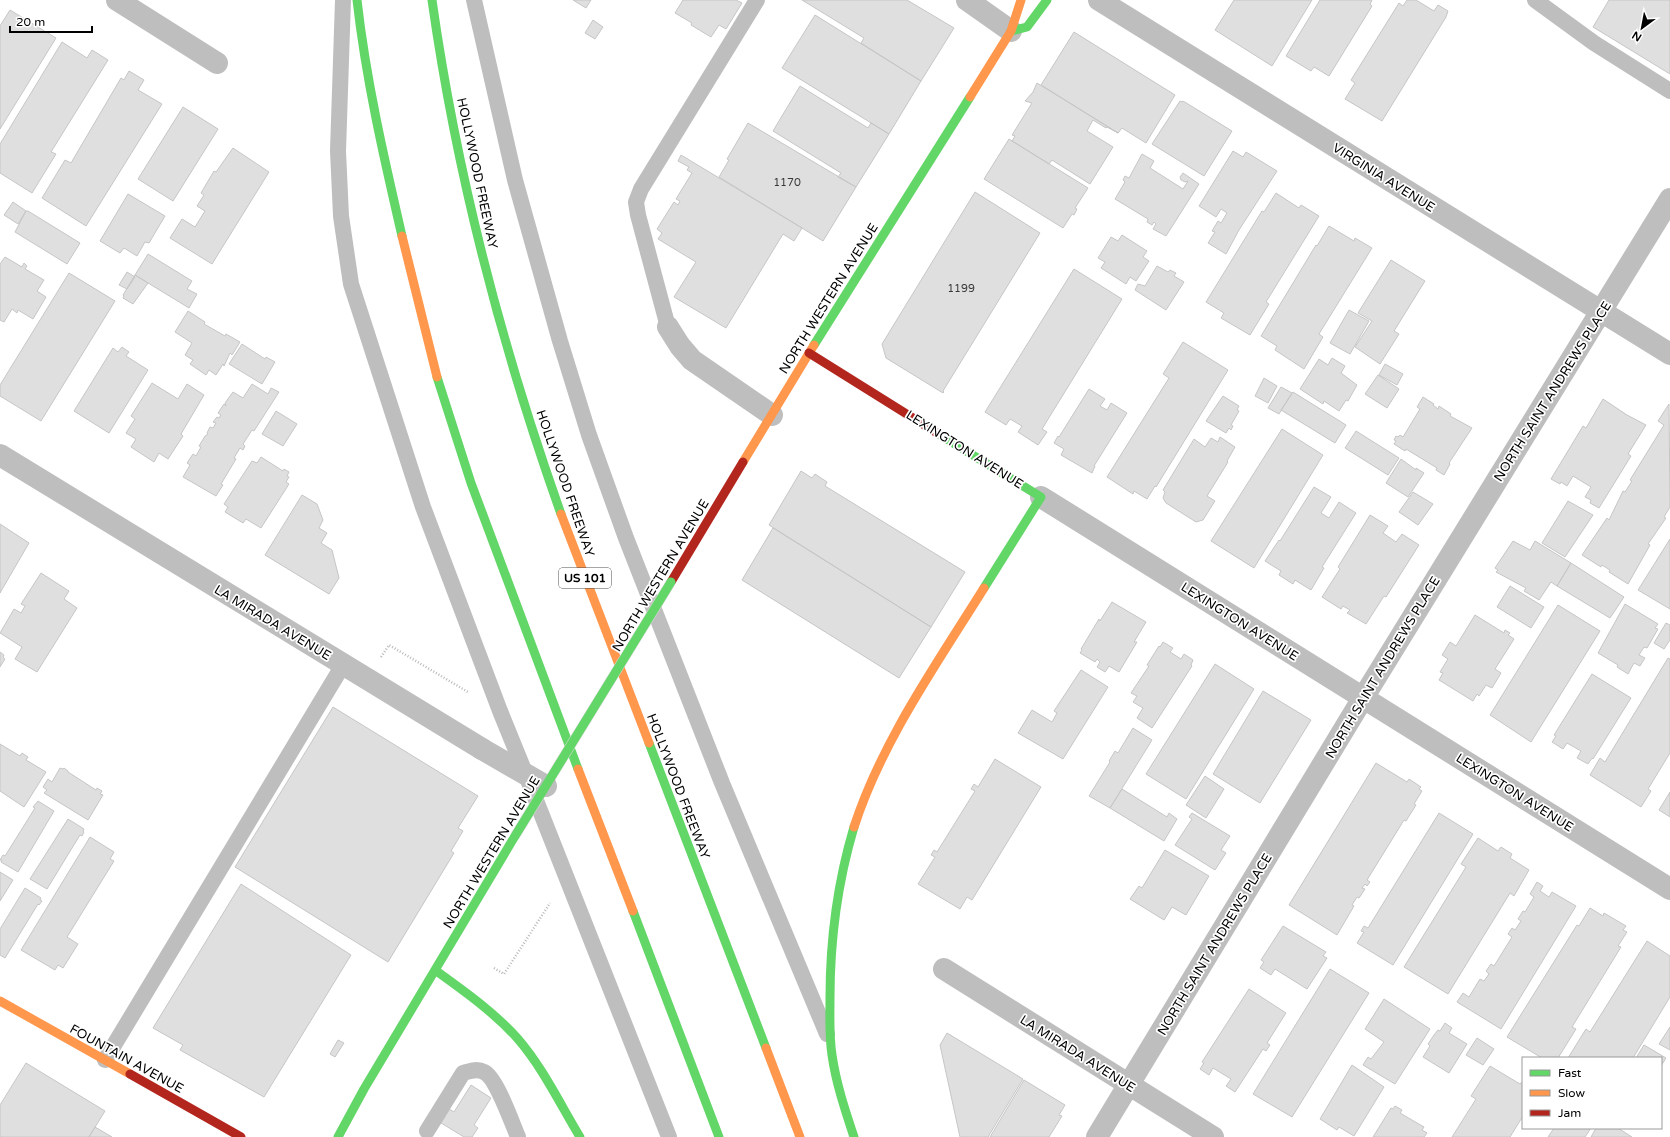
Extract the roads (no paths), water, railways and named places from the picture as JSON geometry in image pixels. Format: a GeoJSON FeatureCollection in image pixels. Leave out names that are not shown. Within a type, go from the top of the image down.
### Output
{"type":"FeatureCollection","features":[{"type":"Feature","properties":{"kind":"main road"},"geometry":{"type":"LineString","coordinates":[[357,0],[361,34],[381,144],[407,260],[436,374],[471,483],[512,598],[719,1137]]}},
{"type":"Feature","properties":{"kind":"main road","name":"HOLLYWOOD FREEWAY"},"geometry":{"type":"LineString","coordinates":[[432,0],[454,133],[479,242],[508,353],[539,448],[581,567],[800,1137]]}},
{"type":"Feature","properties":{"kind":"main road","name":"NORTH WESTERN AVENUE"},"geometry":{"type":"LineString","coordinates":[[338,1137],[364,1089],[809,352],[1011,31],[1021,0]]}},
{"type":"Feature","properties":{"kind":"main road"},"geometry":{"type":"LineString","coordinates":[[1011,31],[1027,27],[1047,0]]}},
{"type":"Feature","properties":{"kind":"main road","name":"LEXINGTON AVENUE"},"geometry":{"type":"LineString","coordinates":[[809,352],[1041,497]]}},
{"type":"Feature","properties":{"kind":"main road"},"geometry":{"type":"LineString","coordinates":[[854,1137],[835,1074],[830,1041],[830,974],[832,931],[838,890],[846,855],[859,812],[875,773],[892,740],[930,674],[1041,497]]}},
{"type":"Feature","properties":{"kind":"main road"},"geometry":{"type":"LineString","coordinates":[[436,970],[497,1017],[518,1039],[537,1066],[580,1137]]}},
{"type":"Feature","properties":{"kind":"main road","name":"FOUNTAIN AVENUE"},"geometry":{"type":"LineString","coordinates":[[0,1001],[241,1137]]}},
{"type":"Feature","properties":{"kind":"street"},"geometry":{"type":"LineString","coordinates":[[117,0],[217,63]]}},
{"type":"Feature","properties":{"kind":"street"},"geometry":{"type":"LineString","coordinates":[[967,0],[1011,31]]}},
{"type":"Feature","properties":{"kind":"street","name":"VIRGINIA AVENUE"},"geometry":{"type":"LineString","coordinates":[[1099,0],[1670,354]]}},
{"type":"Feature","properties":{"kind":"street","name":"NORTH SAINT ANDREWS PLACE"},"geometry":{"type":"LineString","coordinates":[[1097,1137],[1363,698],[1670,199]]}},
{"type":"Feature","properties":{"kind":"street"},"geometry":{"type":"LineString","coordinates":[[668,327],[680,346],[692,360],[772,415]]}},
{"type":"Feature","properties":{"kind":"street","name":"LA MIRADA AVENUE"},"geometry":{"type":"LineString","coordinates":[[0,455],[482,749],[546,786]]}},
{"type":"Feature","properties":{"kind":"street","name":"LEXINGTON AVENUE"},"geometry":{"type":"LineString","coordinates":[[1041,497],[1670,888]]}},
{"type":"Feature","properties":{"kind":"street","name":"LA MIRADA AVENUE"},"geometry":{"type":"LineString","coordinates":[[944,969],[1213,1137]]}},
{"type":"Feature","properties":{"kind":"lane"},"geometry":{"type":"LineString","coordinates":[[343,0],[338,151],[341,216],[351,284],[423,507],[500,711],[669,1137]]}},
{"type":"Feature","properties":{"kind":"lane"},"geometry":{"type":"LineString","coordinates":[[474,0],[515,180],[560,341],[589,435],[626,538],[722,783],[830,1041]]}},
{"type":"Feature","properties":{"kind":"lane"},"geometry":{"type":"LineString","coordinates":[[668,327],[638,216],[636,202],[641,189],[757,0]]}},
{"type":"Feature","properties":{"kind":"lane"},"geometry":{"type":"LineString","coordinates":[[1535,0],[1594,43],[1670,91]]}},
{"type":"Feature","properties":{"kind":"lane"},"geometry":{"type":"LineString","coordinates":[[105,1060],[343,664]]}},
{"type":"Feature","properties":{"kind":"lane"},"geometry":{"type":"LineString","coordinates":[[427,1131],[463,1073],[473,1070],[484,1071],[493,1078],[518,1137]]}}]}
